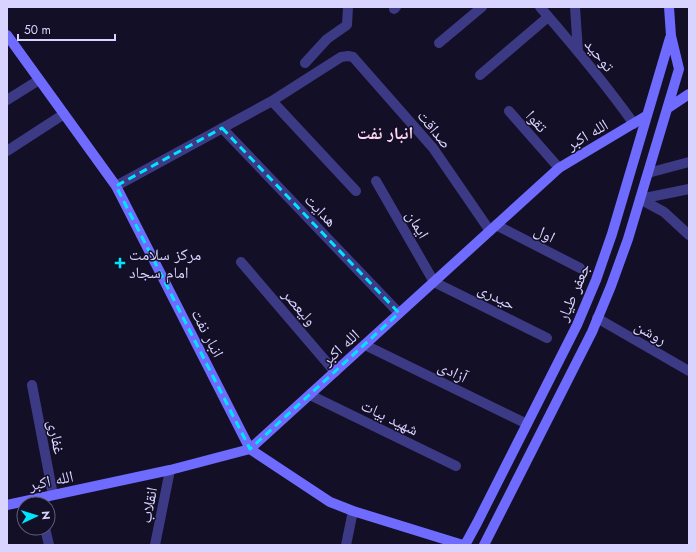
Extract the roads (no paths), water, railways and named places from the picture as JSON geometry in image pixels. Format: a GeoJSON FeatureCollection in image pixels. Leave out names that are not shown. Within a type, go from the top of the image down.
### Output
{"type":"FeatureCollection","features":[{"type":"Feature","properties":{"kind":"street"},"geometry":{"type":"LineString","coordinates":[[305,63],[327,39],[347,25],[348,7]]}},
{"type":"Feature","properties":{"kind":"street"},"geometry":{"type":"LineString","coordinates":[[439,43],[482,7]]}},
{"type":"Feature","properties":{"kind":"street","name":"توحید"},"geometry":{"type":"LineString","coordinates":[[540,7],[616,99],[634,124]]}},
{"type":"Feature","properties":{"kind":"street"},"geometry":{"type":"LineString","coordinates":[[575,7],[578,52]]}},
{"type":"Feature","properties":{"kind":"street","name":"جعفر طیار"},"geometry":{"type":"LineString","coordinates":[[484,545],[592,332],[626,246],[679,69],[671,36],[669,7]]}},
{"type":"Feature","properties":{"kind":"street"},"geometry":{"type":"LineString","coordinates":[[480,75],[548,17]]}},
{"type":"Feature","properties":{"kind":"street","name":"انبار نفت"},"geometry":{"type":"LineString","coordinates":[[7,35],[116,186],[250,450]]}},
{"type":"Feature","properties":{"kind":"street","name":"جعفر طیار"},"geometry":{"type":"LineString","coordinates":[[464,545],[477,523],[577,325],[596,280],[612,234],[646,116],[658,84],[671,36]]}},
{"type":"Feature","properties":{"kind":"street","name":"صداقت"},"geometry":{"type":"LineString","coordinates":[[272,101],[341,57],[353,57],[433,148],[493,228]]}},
{"type":"Feature","properties":{"kind":"street"},"geometry":{"type":"LineString","coordinates":[[7,100],[40,80]]}},
{"type":"Feature","properties":{"kind":"street"},"geometry":{"type":"LineString","coordinates":[[668,108],[689,94]]}},
{"type":"Feature","properties":{"kind":"street"},"geometry":{"type":"LineString","coordinates":[[116,186],[272,101],[356,191]]}},
{"type":"Feature","properties":{"kind":"street","name":"تقوا"},"geometry":{"type":"LineString","coordinates":[[508,111],[559,168]]}},
{"type":"Feature","properties":{"kind":"street"},"geometry":{"type":"LineString","coordinates":[[7,151],[64,114]]}},
{"type":"Feature","properties":{"kind":"street","name":"الله اکبر"},"geometry":{"type":"LineString","coordinates":[[53,495],[170,470],[250,450],[559,168],[646,116]]}},
{"type":"Feature","properties":{"kind":"street","name":"هدایت"},"geometry":{"type":"LineString","coordinates":[[222,128],[399,313]]}},
{"type":"Feature","properties":{"kind":"street"},"geometry":{"type":"LineString","coordinates":[[648,173],[689,162]]}},
{"type":"Feature","properties":{"kind":"street","name":"ایمان"},"geometry":{"type":"LineString","coordinates":[[376,181],[434,282]]}},
{"type":"Feature","properties":{"kind":"street"},"geometry":{"type":"LineString","coordinates":[[640,199],[689,189]]}},
{"type":"Feature","properties":{"kind":"street"},"geometry":{"type":"LineString","coordinates":[[640,199],[664,212],[685,226],[689,235]]}},
{"type":"Feature","properties":{"kind":"street","name":"اول"},"geometry":{"type":"LineString","coordinates":[[493,228],[580,268]]}},
{"type":"Feature","properties":{"kind":"street","name":"ولیعصر"},"geometry":{"type":"LineString","coordinates":[[241,262],[335,372]]}},
{"type":"Feature","properties":{"kind":"street","name":"حیدری"},"geometry":{"type":"LineString","coordinates":[[434,282],[547,338]]}},
{"type":"Feature","properties":{"kind":"street","name":"روشن"},"geometry":{"type":"LineString","coordinates":[[597,318],[689,371]]}},
{"type":"Feature","properties":{"kind":"street","name":"آزادی"},"geometry":{"type":"LineString","coordinates":[[365,345],[527,424]]}},
{"type":"Feature","properties":{"kind":"street","name":"غفاری"},"geometry":{"type":"LineString","coordinates":[[32,385],[53,495]]}},
{"type":"Feature","properties":{"kind":"street","name":"شهید بیات"},"geometry":{"type":"LineString","coordinates":[[310,395],[456,466]]}},
{"type":"Feature","properties":{"kind":"street"},"geometry":{"type":"LineString","coordinates":[[250,450],[330,502],[353,511],[464,545]]}},
{"type":"Feature","properties":{"kind":"street","name":"انقلاب"},"geometry":{"type":"LineString","coordinates":[[155,545],[170,470]]}},
{"type":"Feature","properties":{"kind":"street"},"geometry":{"type":"LineString","coordinates":[[346,545],[353,511]]}},
{"type":"Feature","properties":{"kind":"place","name":"مرکز سلامت امام سجاد"},"geometry":{"type":"Point","coordinates":[120,263]}},
{"type":"Feature","properties":{"kind":"district","name":"انبار نفت"},"geometry":{"type":"Point","coordinates":[385,133]}}]}
